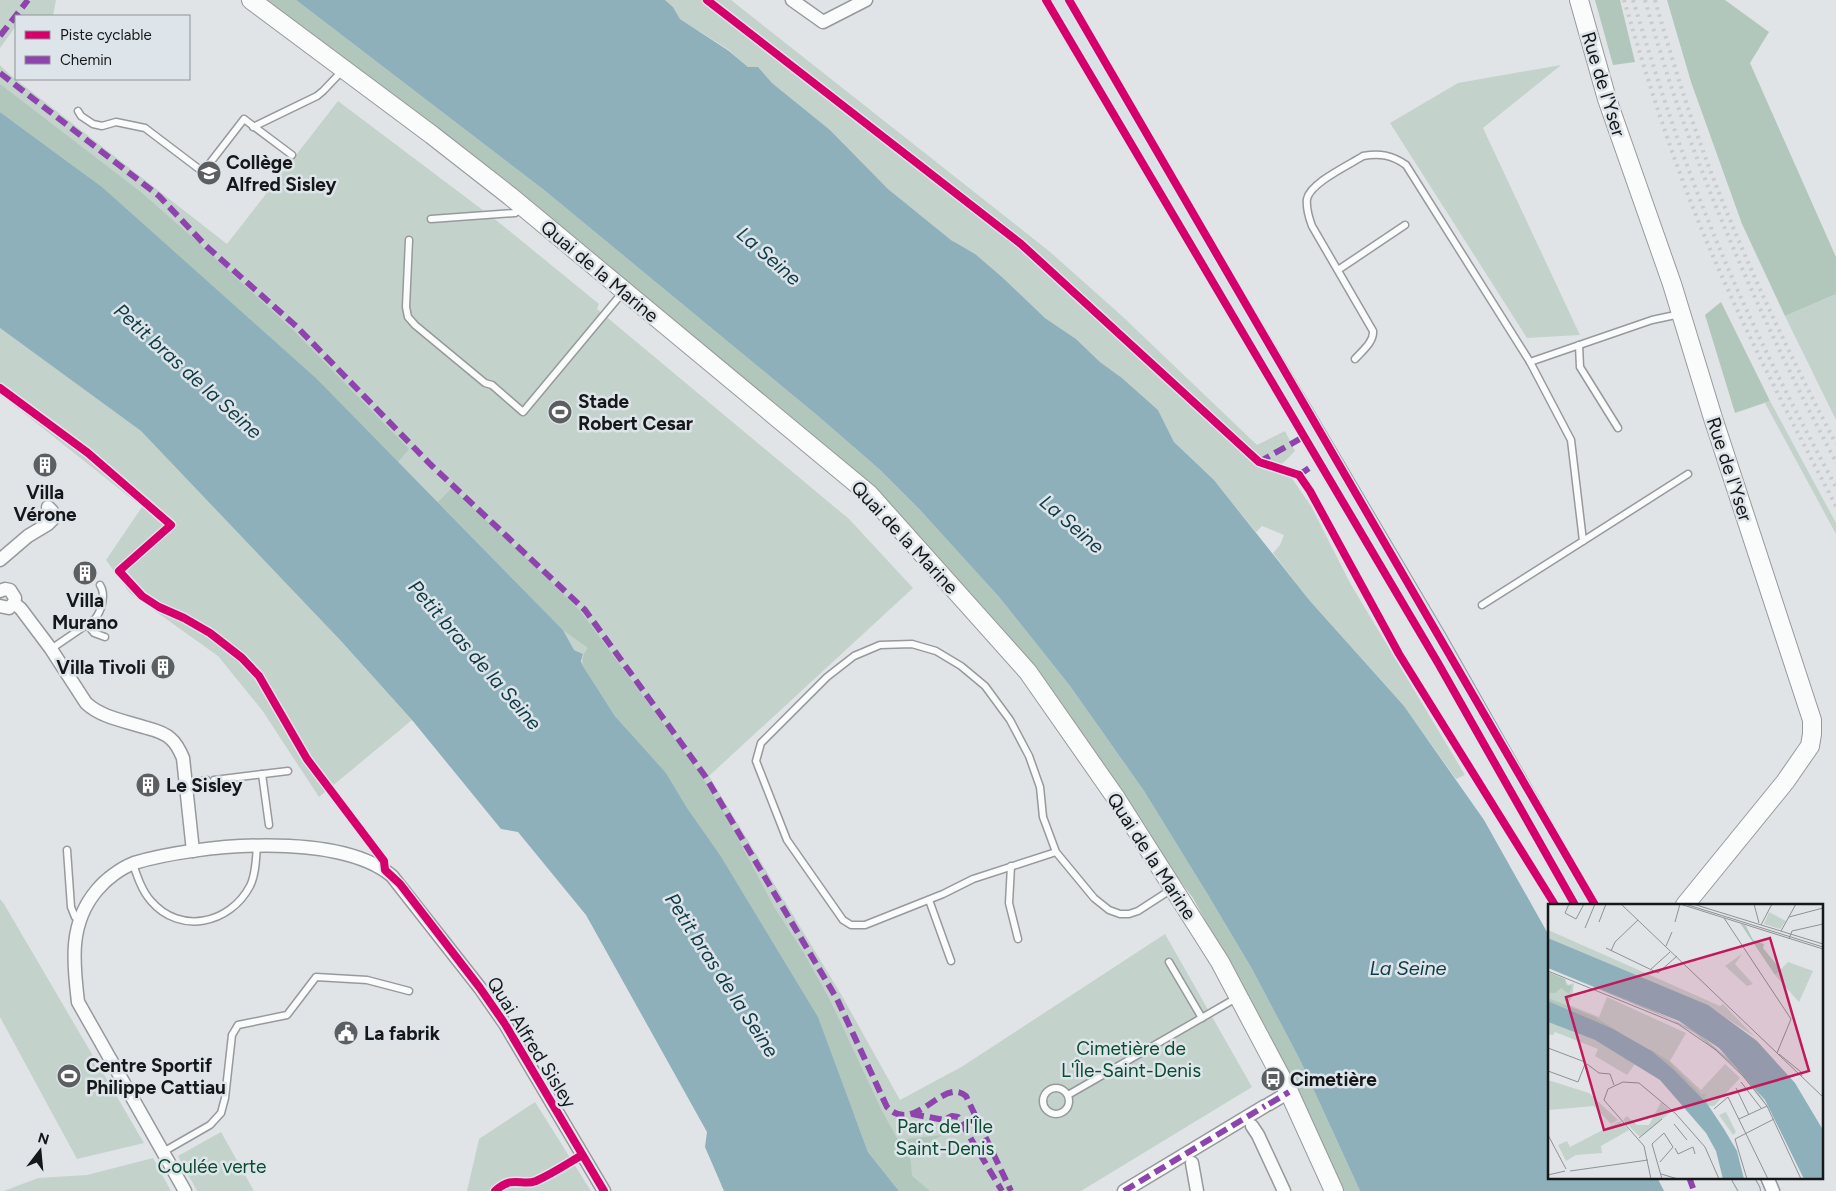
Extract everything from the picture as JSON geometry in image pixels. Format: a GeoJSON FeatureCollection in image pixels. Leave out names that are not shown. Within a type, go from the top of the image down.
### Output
{"type":"FeatureCollection","features":[{"type":"Feature","properties":{"kind":"main road"},"geometry":{"type":"LineString","coordinates":[[1059,0],[1441,646],[1586,904]]}},
{"type":"Feature","properties":{"kind":"main road"},"geometry":{"type":"LineString","coordinates":[[1743,1178],[1750,1191]]}},
{"type":"Feature","properties":{"kind":"street","name":"Quai de la Marine"},"geometry":{"type":"LineString","coordinates":[[251,0],[432,136],[523,208],[869,494],[1028,672],[1116,798],[1220,962],[1289,1092],[1334,1191]]}},
{"type":"Feature","properties":{"kind":"street"},"geometry":{"type":"LineString","coordinates":[[792,0],[823,22],[866,0]]}},
{"type":"Feature","properties":{"kind":"street","name":"Rue de l'Yser"},"geometry":{"type":"LineString","coordinates":[[1578,0],[1607,99],[1681,314],[1812,720],[1810,746],[1785,782],[1686,904]]}},
{"type":"Feature","properties":{"kind":"street"},"geometry":{"type":"LineString","coordinates":[[0,560],[28,536],[48,524],[52,519],[52,511],[48,507]]}},
{"type":"Feature","properties":{"kind":"street"},"geometry":{"type":"LineString","coordinates":[[0,606],[9,608],[14,603],[15,598],[8,589],[1,589]]}},
{"type":"Feature","properties":{"kind":"street"},"geometry":{"type":"LineString","coordinates":[[14,603],[22,609],[51,649],[86,703],[103,714],[159,732],[170,738],[178,747],[183,758],[193,851]]}},
{"type":"Feature","properties":{"kind":"street"},"geometry":{"type":"LineString","coordinates":[[185,1191],[78,1002],[74,951],[81,920],[88,904],[107,880],[132,864],[193,851],[257,845]]}},
{"type":"Feature","properties":{"kind":"street","name":"Quai Alfred Sisley"},"geometry":{"type":"LineString","coordinates":[[257,845],[310,848],[331,852],[375,864],[385,870],[400,884],[480,988],[505,1024],[604,1191]]}},
{"type":"Feature","properties":{"kind":"street"},"geometry":{"type":"LineString","coordinates":[[1124,1191],[1289,1092]]}},
{"type":"Feature","properties":{"kind":"street"},"geometry":{"type":"LineString","coordinates":[[1252,1126],[1284,1191]]}},
{"type":"Feature","properties":{"kind":"street"},"geometry":{"type":"LineString","coordinates":[[1192,1163],[1197,1191]]}},
{"type":"Feature","properties":{"kind":"street"},"geometry":{"type":"LineString","coordinates":[[1767,1178],[1773,1191]]}},
{"type":"Feature","properties":{"kind":"lane"},"geometry":{"type":"LineString","coordinates":[[253,126],[317,96],[344,69]]}},
{"type":"Feature","properties":{"kind":"lane"},"geometry":{"type":"LineString","coordinates":[[78,111],[81,116],[93,124],[102,126],[116,122],[145,128],[203,172],[244,119],[292,155]]}},
{"type":"Feature","properties":{"kind":"lane"},"geometry":{"type":"LineString","coordinates":[[1355,359],[1373,336],[1373,331],[1312,226],[1307,207],[1309,193],[1313,187],[1363,156],[1380,154],[1397,158],[1406,165],[1530,362],[1570,440],[1583,541]]}},
{"type":"Feature","properties":{"kind":"lane"},"geometry":{"type":"LineString","coordinates":[[431,219],[515,213],[523,208]]}},
{"type":"Feature","properties":{"kind":"lane"},"geometry":{"type":"LineString","coordinates":[[1338,270],[1405,225]]}},
{"type":"Feature","properties":{"kind":"lane"},"geometry":{"type":"LineString","coordinates":[[409,240],[406,308],[408,317],[484,383],[492,385],[523,412],[624,291]]}},
{"type":"Feature","properties":{"kind":"lane"},"geometry":{"type":"LineString","coordinates":[[1530,362],[1652,320],[1681,314]]}},
{"type":"Feature","properties":{"kind":"lane"},"geometry":{"type":"LineString","coordinates":[[1579,345],[1580,367],[1618,428]]}},
{"type":"Feature","properties":{"kind":"lane"},"geometry":{"type":"LineString","coordinates":[[1482,605],[1688,474]]}},
{"type":"Feature","properties":{"kind":"lane"},"geometry":{"type":"LineString","coordinates":[[51,649],[99,614],[104,594],[100,585]]}},
{"type":"Feature","properties":{"kind":"lane"},"geometry":{"type":"LineString","coordinates":[[87,624],[94,633],[105,637]]}},
{"type":"Feature","properties":{"kind":"lane"},"geometry":{"type":"LineString","coordinates":[[1056,852],[973,878],[943,894],[865,925],[852,925],[842,920],[787,840],[756,761],[761,743],[827,677],[854,656],[880,646],[912,644],[936,651],[961,666],[985,686],[1010,720],[1029,756],[1040,787],[1043,817],[1056,852],[1094,898],[1109,910],[1120,914],[1129,914],[1138,911],[1173,888]]}},
{"type":"Feature","properties":{"kind":"lane"},"geometry":{"type":"LineString","coordinates":[[186,783],[288,770]]}},
{"type":"Feature","properties":{"kind":"lane"},"geometry":{"type":"LineString","coordinates":[[262,774],[269,825]]}},
{"type":"Feature","properties":{"kind":"lane"},"geometry":{"type":"LineString","coordinates":[[132,864],[145,892],[158,909],[181,920],[206,920],[216,918],[233,909],[244,896],[251,885],[254,874],[257,845]]}},
{"type":"Feature","properties":{"kind":"lane"},"geometry":{"type":"LineString","coordinates":[[67,850],[71,907],[75,917],[81,920]]}},
{"type":"Feature","properties":{"kind":"lane"},"geometry":{"type":"LineString","coordinates":[[1011,866],[1009,903],[1018,939]]}},
{"type":"Feature","properties":{"kind":"lane"},"geometry":{"type":"LineString","coordinates":[[929,900],[951,962]]}},
{"type":"Feature","properties":{"kind":"lane"},"geometry":{"type":"LineString","coordinates":[[1169,962],[1202,1018]]}},
{"type":"Feature","properties":{"kind":"lane"},"geometry":{"type":"LineString","coordinates":[[163,1152],[210,1126],[221,1113],[225,1098],[232,1036],[238,1025],[287,1016],[316,977],[367,980],[409,991]]}},
{"type":"Feature","properties":{"kind":"lane"},"geometry":{"type":"LineString","coordinates":[[1068,1095],[1238,997]]}},
{"type":"Feature","properties":{"kind":"lane"},"geometry":{"type":"LineString","coordinates":[[1060,1088],[1068,1095],[1069,1105],[1062,1113],[1052,1113],[1044,1107],[1044,1097],[1050,1089],[1060,1088]]}},
{"type":"Feature","properties":{"kind":"green space"},"geometry":{"type":"Polygon","coordinates":[[[0,0],[56,0],[53,15],[15,15],[15,27],[0,48],[0,0]]]}},
{"type":"Feature","properties":{"kind":"green space"},"geometry":{"type":"Polygon","coordinates":[[[262,0],[296,0],[544,190],[818,416],[879,469],[920,510],[999,597],[1070,686],[1144,791],[1252,969],[1300,1060],[1360,1191],[1340,1191],[1245,994],[1193,898],[926,548],[262,0]]]}},
{"type":"Feature","properties":{"kind":"green space"},"geometry":{"type":"Polygon","coordinates":[[[665,0],[731,0],[1049,251],[1122,316],[1257,445],[1285,431],[1295,451],[1282,464],[1311,506],[1350,583],[1465,775],[1456,779],[1404,706],[1310,601],[1273,553],[1280,545],[1284,535],[1262,526],[1256,532],[1214,480],[1174,442],[1158,410],[1122,378],[1100,362],[1076,339],[1045,318],[1002,277],[975,255],[951,240],[888,189],[830,130],[772,83],[758,67],[748,67],[729,50],[680,19],[673,7],[665,0]]]}},
{"type":"Feature","properties":{"kind":"green space"},"geometry":{"type":"Polygon","coordinates":[[[1595,0],[1620,0],[1635,62],[1613,65],[1595,0]]]}},
{"type":"Feature","properties":{"kind":"green space"},"geometry":{"type":"Polygon","coordinates":[[[1667,0],[1725,0],[1769,32],[1750,63],[1836,257],[1836,294],[1785,316],[1742,224],[1691,82],[1667,0]]]}},
{"type":"Feature","properties":{"kind":"green space","name":"Stade Robert Cesar"},"geometry":{"type":"Polygon","coordinates":[[[0,65],[15,80],[227,244],[338,101],[496,220],[599,304],[597,309],[849,519],[913,588],[709,776],[842,996],[900,1100],[963,1066],[1165,934],[1252,1087],[1081,1191],[899,1191],[583,654],[574,650],[563,630],[316,378],[81,171],[0,112],[0,65]]]}},
{"type":"Feature","properties":{"kind":"green space"},"geometry":{"type":"Polygon","coordinates":[[[1561,65],[1483,128],[1580,335],[1527,338],[1390,123],[1458,83],[1561,65]]]}},
{"type":"Feature","properties":{"kind":"green space"},"geometry":{"type":"Polygon","coordinates":[[[0,84],[142,193],[294,331],[409,449],[398,462],[316,378],[102,187],[0,112],[0,84]]]}},
{"type":"Feature","properties":{"kind":"green space"},"geometry":{"type":"Polygon","coordinates":[[[1836,294],[1836,420],[1785,316],[1836,294]]]}},
{"type":"Feature","properties":{"kind":"green space"},"geometry":{"type":"Polygon","coordinates":[[[1721,302],[1770,401],[1735,413],[1705,315],[1721,302]]]}},
{"type":"Feature","properties":{"kind":"green space"},"geometry":{"type":"Polygon","coordinates":[[[0,328],[141,431],[341,641],[412,720],[319,797],[262,710],[218,656],[130,593],[106,560],[142,507],[0,394],[0,328]]]}},
{"type":"Feature","properties":{"kind":"green space"},"geometry":{"type":"Polygon","coordinates":[[[1770,401],[1836,523],[1836,534],[1765,403],[1770,401]]]}},
{"type":"Feature","properties":{"kind":"green space"},"geometry":{"type":"Polygon","coordinates":[[[452,488],[581,612],[701,775],[726,816],[774,907],[802,950],[830,1000],[882,1111],[898,1140],[942,1135],[910,1155],[912,1176],[930,1191],[899,1191],[868,1152],[818,1017],[720,855],[687,808],[666,773],[615,716],[583,666],[583,657],[588,648],[563,630],[438,502],[452,488]]]}},
{"type":"Feature","properties":{"kind":"green space","name":"Centre Sportif Philippe Cattiau"},"geometry":{"type":"Polygon","coordinates":[[[0,899],[144,1143],[77,1159],[0,1017],[0,899]]]}},
{"type":"Feature","properties":{"kind":"green space"},"geometry":{"type":"Polygon","coordinates":[[[535,1102],[591,1191],[467,1191],[479,1139],[535,1102]]]}},
{"type":"Feature","properties":{"kind":"green space","name":"Coulée verte"},"geometry":{"type":"Polygon","coordinates":[[[221,1132],[254,1191],[197,1191],[178,1156],[221,1132]]]}},
{"type":"Feature","properties":{"kind":"green space","name":"Coulée verte"},"geometry":{"type":"Polygon","coordinates":[[[153,1158],[171,1191],[4,1191],[38,1178],[87,1175],[153,1158]]]}},
{"type":"Feature","properties":{"kind":"water","name":"La Seine"},"geometry":{"type":"Polygon","coordinates":[[[296,0],[665,0],[673,7],[680,19],[729,51],[748,67],[758,67],[772,83],[830,130],[888,189],[951,240],[975,254],[1045,318],[1076,339],[1100,362],[1122,378],[1158,410],[1174,442],[1214,480],[1310,601],[1404,706],[1484,820],[1547,932],[1548,1178],[1658,1178],[1664,1191],[1360,1191],[1300,1060],[1252,969],[1208,895],[1144,791],[1070,686],[999,597],[920,510],[879,469],[818,416],[544,190],[296,0]]]}},
{"type":"Feature","properties":{"kind":"water","name":"Petit bras de la Seine"},"geometry":{"type":"Polygon","coordinates":[[[0,112],[102,187],[316,378],[563,630],[574,650],[583,654],[581,661],[583,666],[615,716],[666,773],[687,808],[720,855],[818,1017],[868,1152],[899,1191],[724,1191],[705,1147],[707,1132],[586,915],[518,832],[501,829],[412,720],[341,641],[141,431],[0,328],[0,112]]]}},
{"type":"Feature","properties":{"kind":"railway"},"geometry":{"type":"LineString","coordinates":[[1624,0],[1660,116],[1702,230],[1749,335],[1836,506]]}},
{"type":"Feature","properties":{"kind":"railway"},"geometry":{"type":"LineString","coordinates":[[1633,0],[1679,141],[1724,259],[1769,358],[1836,487]]}},
{"type":"Feature","properties":{"kind":"railway"},"geometry":{"type":"LineString","coordinates":[[1645,0],[1675,98],[1732,246],[1792,377],[1836,462]]}},
{"type":"Feature","properties":{"kind":"railway"},"geometry":{"type":"LineString","coordinates":[[1655,0],[1690,113],[1727,214],[1771,314],[1836,444]]}},
{"type":"Feature","properties":{"kind":"marked path"},"geometry":{"type":"LineString","coordinates":[[16,15],[28,0]]}},
{"type":"Feature","properties":{"kind":"marked path"},"geometry":{"type":"LineString","coordinates":[[0,36],[15,17]]}},
{"type":"Feature","properties":{"kind":"marked path"},"geometry":{"type":"LineString","coordinates":[[0,73],[159,196],[205,245],[297,327],[430,464],[585,610],[705,776],[837,999],[887,1107],[897,1114],[908,1115],[948,1093],[957,1092],[966,1096],[1011,1191]]}},
{"type":"Feature","properties":{"kind":"marked path"},"geometry":{"type":"LineString","coordinates":[[1259,462],[1305,436]]}},
{"type":"Feature","properties":{"kind":"marked path"},"geometry":{"type":"LineString","coordinates":[[1299,475],[1312,466]]}},
{"type":"Feature","properties":{"kind":"marked path"},"geometry":{"type":"LineString","coordinates":[[1269,1104],[1289,1092]]}},
{"type":"Feature","properties":{"kind":"marked path"},"geometry":{"type":"LineString","coordinates":[[1124,1191],[1265,1106]]}},
{"type":"Feature","properties":{"kind":"marked path"},"geometry":{"type":"LineString","coordinates":[[912,1114],[944,1120],[952,1116],[958,1117],[1002,1191]]}},
{"type":"Feature","properties":{"kind":"marked path"},"geometry":{"type":"LineString","coordinates":[[1689,1178],[1694,1191]]}},
{"type":"Feature","properties":{"kind":"cycle path"},"geometry":{"type":"LineString","coordinates":[[707,0],[1021,244],[1259,462],[1299,475]]}},
{"type":"Feature","properties":{"kind":"cycle path"},"geometry":{"type":"LineString","coordinates":[[1046,0],[1438,663],[1574,904]]}},
{"type":"Feature","properties":{"kind":"cycle path"},"geometry":{"type":"LineString","coordinates":[[1069,0],[1594,904]]}},
{"type":"Feature","properties":{"kind":"cycle path"},"geometry":{"type":"LineString","coordinates":[[0,388],[88,453],[171,525],[119,571],[142,596],[159,607],[184,618],[210,633],[242,658],[259,676],[307,759],[384,861],[385,870],[400,884],[480,988],[505,1024],[604,1191]]}},
{"type":"Feature","properties":{"kind":"cycle path"},"geometry":{"type":"LineString","coordinates":[[1299,475],[1310,491],[1399,654],[1554,904]]}},
{"type":"Feature","properties":{"kind":"cycle path"},"geometry":{"type":"LineString","coordinates":[[495,1191],[507,1183],[536,1181],[582,1155]]}},
{"type":"Feature","properties":{"kind":"place","name":"Collège Alfred Sisley"},"geometry":{"type":"Point","coordinates":[209,173]}},
{"type":"Feature","properties":{"kind":"place","name":"Stade Robert Cesar"},"geometry":{"type":"Point","coordinates":[560,412]}},
{"type":"Feature","properties":{"kind":"place","name":"Villa Vérone"},"geometry":{"type":"Point","coordinates":[45,465]}},
{"type":"Feature","properties":{"kind":"place","name":"Villa Murano"},"geometry":{"type":"Point","coordinates":[85,573]}},
{"type":"Feature","properties":{"kind":"place","name":"Villa Tivoli"},"geometry":{"type":"Point","coordinates":[163,667]}},
{"type":"Feature","properties":{"kind":"place","name":"Le Sisley"},"geometry":{"type":"Point","coordinates":[148,785]}},
{"type":"Feature","properties":{"kind":"place","name":"La fabrik"},"geometry":{"type":"Point","coordinates":[346,1033]}},
{"type":"Feature","properties":{"kind":"place","name":"Centre Sportif Philippe Cattiau"},"geometry":{"type":"Point","coordinates":[69,1076]}},
{"type":"Feature","properties":{"kind":"place","name":"Cimetière"},"geometry":{"type":"Point","coordinates":[1273,1079]}},
{"type":"Feature","properties":{"kind":"park label","name":"Cimetière de L'Île-Saint-Denis"},"geometry":{"type":"Point","coordinates":[1131,1059]}},
{"type":"Feature","properties":{"kind":"park label","name":"Parc de l'Île Saint-Denis"},"geometry":{"type":"Point","coordinates":[945,1137]}}]}
